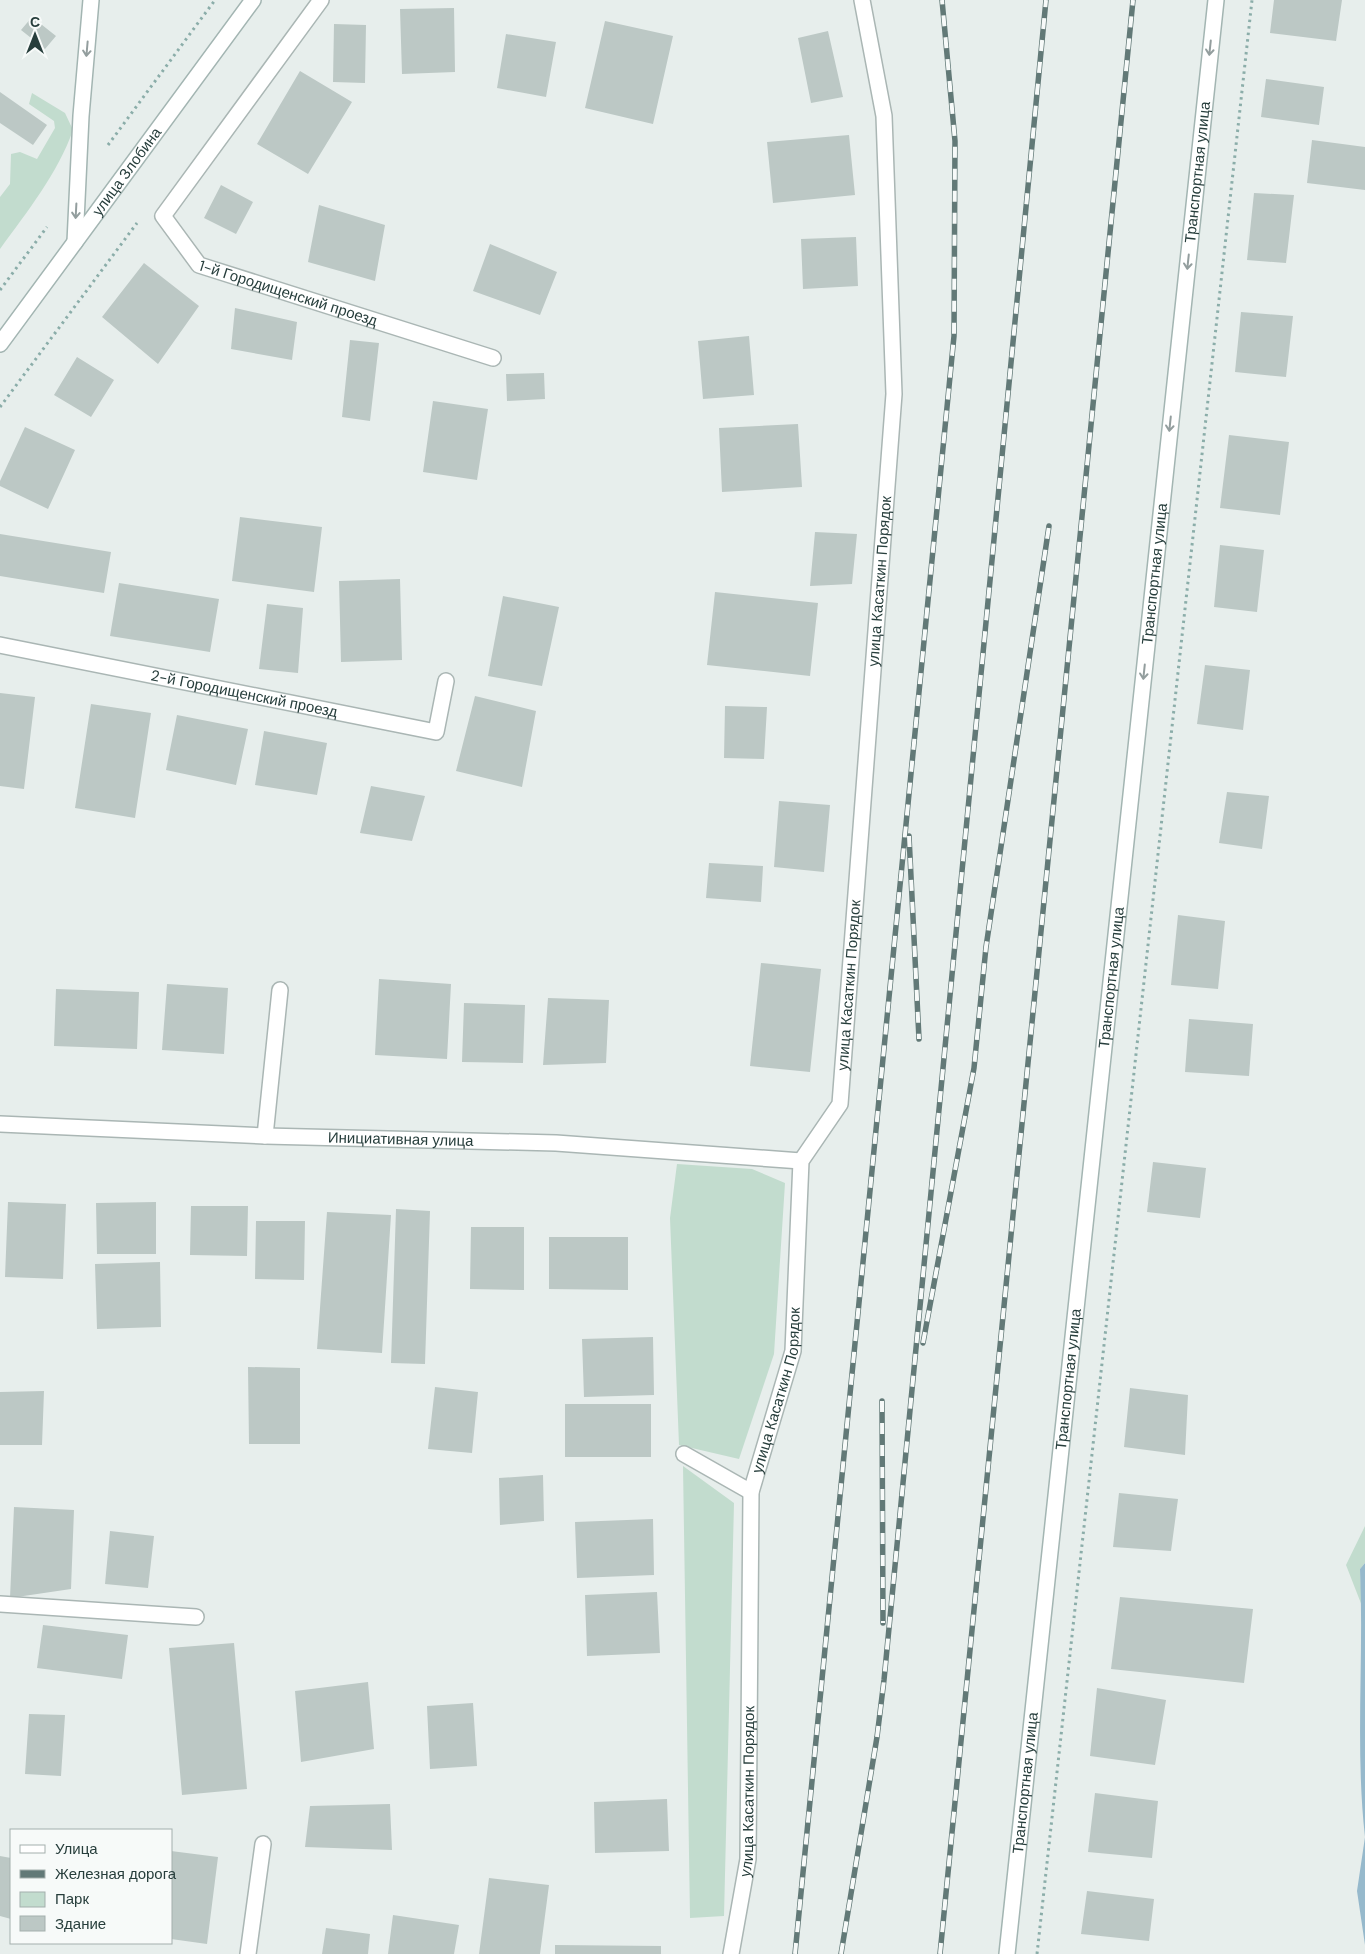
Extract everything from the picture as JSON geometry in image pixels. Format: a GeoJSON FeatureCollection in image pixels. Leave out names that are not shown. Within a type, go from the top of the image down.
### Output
{"type":"FeatureCollection","features":[{"type":"Feature","properties":{"kind":"street"},"geometry":{"type":"LineString","coordinates":[[75,242],[80,116],[92,0]]}},
{"type":"Feature","properties":{"kind":"street","name":"улица Злобина"},"geometry":{"type":"LineString","coordinates":[[0,344],[253,0]]}},
{"type":"Feature","properties":{"kind":"street"},"geometry":{"type":"LineString","coordinates":[[163,216],[321,0]]}},
{"type":"Feature","properties":{"kind":"street","name":"улица Касаткин Порядок"},"geometry":{"type":"LineString","coordinates":[[731,1954],[748,1859],[751,1492],[793,1351],[802,1161],[840,1104],[894,394],[884,116],[862,0]]}},
{"type":"Feature","properties":{"kind":"street","name":"Транспортная улица"},"geometry":{"type":"LineString","coordinates":[[1007,1954],[1216,0]]}},
{"type":"Feature","properties":{"kind":"street","name":"1-й Городищенский проезд"},"geometry":{"type":"LineString","coordinates":[[163,216],[199,265],[493,358]]}},
{"type":"Feature","properties":{"kind":"street","name":"2-й Городищенский проезд"},"geometry":{"type":"LineString","coordinates":[[0,645],[436,732],[446,681]]}},
{"type":"Feature","properties":{"kind":"street"},"geometry":{"type":"LineString","coordinates":[[265,1136],[280,990]]}},
{"type":"Feature","properties":{"kind":"street","name":"Инициативная улица"},"geometry":{"type":"LineString","coordinates":[[0,1124],[265,1136],[556,1142],[802,1161]]}},
{"type":"Feature","properties":{"kind":"street"},"geometry":{"type":"LineString","coordinates":[[684,1454],[751,1492]]}},
{"type":"Feature","properties":{"kind":"street"},"geometry":{"type":"LineString","coordinates":[[0,1604],[196,1617]]}},
{"type":"Feature","properties":{"kind":"street"},"geometry":{"type":"LineString","coordinates":[[248,1954],[263,1844]]}},
{"type":"Feature","properties":{"kind":"path"},"geometry":{"type":"LineString","coordinates":[[106,148],[215,0]]}},
{"type":"Feature","properties":{"kind":"path"},"geometry":{"type":"LineString","coordinates":[[1038,1954],[1252,0]]}},
{"type":"Feature","properties":{"kind":"path"},"geometry":{"type":"LineString","coordinates":[[0,407],[135,223],[163,216]]}},
{"type":"Feature","properties":{"kind":"path"},"geometry":{"type":"LineString","coordinates":[[0,290],[52,221]]}},
{"type":"Feature","properties":{"kind":"green space"},"geometry":{"type":"Polygon","coordinates":[[[32,93],[65,113],[73,130],[67,146],[50,177],[0,249],[0,197],[10,184],[11,154],[20,152],[37,159],[55,128],[54,121],[29,104],[32,93]]]}},
{"type":"Feature","properties":{"kind":"green space"},"geometry":{"type":"Polygon","coordinates":[[[677,1164],[752,1169],[785,1183],[774,1354],[739,1459],[679,1445],[670,1218],[677,1164]]]}},
{"type":"Feature","properties":{"kind":"green space"},"geometry":{"type":"Polygon","coordinates":[[[683,1466],[734,1503],[724,1916],[690,1918],[683,1466]]]}},
{"type":"Feature","properties":{"kind":"green space"},"geometry":{"type":"Polygon","coordinates":[[[1365,1526],[1365,1563],[1360,1569],[1362,1606],[1346,1565],[1365,1526]]]}},
{"type":"Feature","properties":{"kind":"water"},"geometry":{"type":"Polygon","coordinates":[[[1365,1563],[1365,1837],[1360,1737],[1360,1569],[1365,1563]]]}},
{"type":"Feature","properties":{"kind":"water"},"geometry":{"type":"Polygon","coordinates":[[[1365,1837],[1365,1945],[1357,1891],[1365,1837]]]}},
{"type":"Feature","properties":{"kind":"building"},"geometry":{"type":"Polygon","coordinates":[[[1274,0],[1342,0],[1336,41],[1270,33],[1274,0]]]}},
{"type":"Feature","properties":{"kind":"building"},"geometry":{"type":"Polygon","coordinates":[[[454,8],[455,72],[402,74],[400,9],[454,8]]]}},
{"type":"Feature","properties":{"kind":"building"},"geometry":{"type":"Polygon","coordinates":[[[32,17],[56,36],[45,49],[21,30],[32,17]]]}},
{"type":"Feature","properties":{"kind":"building"},"geometry":{"type":"Polygon","coordinates":[[[605,21],[673,36],[653,124],[585,108],[605,21]]]}},
{"type":"Feature","properties":{"kind":"building"},"geometry":{"type":"Polygon","coordinates":[[[334,24],[366,25],[365,83],[333,82],[334,24]]]}},
{"type":"Feature","properties":{"kind":"building"},"geometry":{"type":"Polygon","coordinates":[[[828,31],[843,97],[811,103],[798,38],[828,31]]]}},
{"type":"Feature","properties":{"kind":"building"},"geometry":{"type":"Polygon","coordinates":[[[506,34],[556,42],[546,97],[497,88],[506,34]]]}},
{"type":"Feature","properties":{"kind":"building"},"geometry":{"type":"Polygon","coordinates":[[[300,71],[352,102],[308,174],[257,144],[300,71]]]}},
{"type":"Feature","properties":{"kind":"building"},"geometry":{"type":"Polygon","coordinates":[[[1266,79],[1324,87],[1319,125],[1261,117],[1266,79]]]}},
{"type":"Feature","properties":{"kind":"building"},"geometry":{"type":"Polygon","coordinates":[[[0,92],[47,125],[33,145],[0,123],[0,92]]]}},
{"type":"Feature","properties":{"kind":"building"},"geometry":{"type":"Polygon","coordinates":[[[849,135],[855,195],[773,203],[767,142],[849,135]]]}},
{"type":"Feature","properties":{"kind":"building"},"geometry":{"type":"Polygon","coordinates":[[[1312,140],[1365,147],[1365,190],[1307,183],[1312,140]]]}},
{"type":"Feature","properties":{"kind":"building"},"geometry":{"type":"Polygon","coordinates":[[[221,185],[253,202],[236,234],[204,218],[221,185]]]}},
{"type":"Feature","properties":{"kind":"building"},"geometry":{"type":"Polygon","coordinates":[[[1254,193],[1294,195],[1286,263],[1247,260],[1254,193]]]}},
{"type":"Feature","properties":{"kind":"building"},"geometry":{"type":"Polygon","coordinates":[[[319,205],[385,225],[375,281],[308,262],[319,205]]]}},
{"type":"Feature","properties":{"kind":"building"},"geometry":{"type":"Polygon","coordinates":[[[856,237],[858,286],[803,289],[801,239],[856,237]]]}},
{"type":"Feature","properties":{"kind":"building"},"geometry":{"type":"Polygon","coordinates":[[[490,244],[557,272],[540,315],[473,291],[490,244]]]}},
{"type":"Feature","properties":{"kind":"building"},"geometry":{"type":"Polygon","coordinates":[[[144,263],[199,306],[158,364],[102,317],[144,263]]]}},
{"type":"Feature","properties":{"kind":"building"},"geometry":{"type":"Polygon","coordinates":[[[235,308],[297,322],[292,360],[231,349],[235,308]]]}},
{"type":"Feature","properties":{"kind":"building"},"geometry":{"type":"Polygon","coordinates":[[[1241,312],[1293,316],[1286,377],[1235,372],[1241,312]]]}},
{"type":"Feature","properties":{"kind":"building"},"geometry":{"type":"Polygon","coordinates":[[[749,336],[754,395],[703,399],[698,341],[749,336]]]}},
{"type":"Feature","properties":{"kind":"building"},"geometry":{"type":"Polygon","coordinates":[[[350,340],[379,343],[370,421],[342,417],[350,340]]]}},
{"type":"Feature","properties":{"kind":"building"},"geometry":{"type":"Polygon","coordinates":[[[77,357],[114,380],[91,417],[54,395],[77,357]]]}},
{"type":"Feature","properties":{"kind":"building"},"geometry":{"type":"Polygon","coordinates":[[[544,373],[545,399],[507,401],[506,374],[544,373]]]}},
{"type":"Feature","properties":{"kind":"building"},"geometry":{"type":"Polygon","coordinates":[[[433,401],[488,409],[477,480],[423,472],[433,401]]]}},
{"type":"Feature","properties":{"kind":"building"},"geometry":{"type":"Polygon","coordinates":[[[798,424],[802,487],[722,492],[719,428],[798,424]]]}},
{"type":"Feature","properties":{"kind":"building"},"geometry":{"type":"Polygon","coordinates":[[[25,427],[75,450],[48,509],[0,486],[0,481],[25,427]]]}},
{"type":"Feature","properties":{"kind":"building"},"geometry":{"type":"Polygon","coordinates":[[[1229,435],[1289,442],[1280,515],[1220,508],[1229,435]]]}},
{"type":"Feature","properties":{"kind":"building"},"geometry":{"type":"Polygon","coordinates":[[[240,517],[322,527],[314,592],[232,581],[240,517]]]}},
{"type":"Feature","properties":{"kind":"building"},"geometry":{"type":"Polygon","coordinates":[[[815,532],[857,534],[852,584],[810,586],[815,532]]]}},
{"type":"Feature","properties":{"kind":"building"},"geometry":{"type":"Polygon","coordinates":[[[0,534],[111,552],[104,593],[0,576],[0,534]]]}},
{"type":"Feature","properties":{"kind":"building"},"geometry":{"type":"Polygon","coordinates":[[[1220,545],[1264,550],[1257,612],[1214,607],[1220,545]]]}},
{"type":"Feature","properties":{"kind":"building"},"geometry":{"type":"Polygon","coordinates":[[[400,579],[402,660],[341,662],[339,581],[400,579]]]}},
{"type":"Feature","properties":{"kind":"building"},"geometry":{"type":"Polygon","coordinates":[[[119,583],[219,599],[210,652],[110,636],[119,583]]]}},
{"type":"Feature","properties":{"kind":"building"},"geometry":{"type":"Polygon","coordinates":[[[715,592],[818,603],[810,676],[707,665],[715,592]]]}},
{"type":"Feature","properties":{"kind":"building"},"geometry":{"type":"Polygon","coordinates":[[[503,596],[559,607],[542,686],[488,676],[503,596]]]}},
{"type":"Feature","properties":{"kind":"building"},"geometry":{"type":"Polygon","coordinates":[[[267,604],[303,608],[298,673],[259,669],[267,604]]]}},
{"type":"Feature","properties":{"kind":"building"},"geometry":{"type":"Polygon","coordinates":[[[1205,665],[1250,670],[1243,730],[1197,724],[1205,665]]]}},
{"type":"Feature","properties":{"kind":"building"},"geometry":{"type":"Polygon","coordinates":[[[0,693],[35,697],[24,789],[0,786],[0,693]]]}},
{"type":"Feature","properties":{"kind":"building"},"geometry":{"type":"Polygon","coordinates":[[[475,696],[536,711],[522,787],[456,771],[475,696]]]}},
{"type":"Feature","properties":{"kind":"building"},"geometry":{"type":"Polygon","coordinates":[[[91,704],[151,713],[135,818],[75,808],[91,704]]]}},
{"type":"Feature","properties":{"kind":"building"},"geometry":{"type":"Polygon","coordinates":[[[725,706],[767,707],[764,759],[724,758],[725,706]]]}},
{"type":"Feature","properties":{"kind":"building"},"geometry":{"type":"Polygon","coordinates":[[[177,715],[248,729],[236,785],[166,770],[177,715]]]}},
{"type":"Feature","properties":{"kind":"building"},"geometry":{"type":"Polygon","coordinates":[[[264,731],[327,743],[317,795],[255,785],[264,731]]]}},
{"type":"Feature","properties":{"kind":"building"},"geometry":{"type":"Polygon","coordinates":[[[371,786],[425,796],[412,841],[360,833],[371,786]]]}},
{"type":"Feature","properties":{"kind":"building"},"geometry":{"type":"Polygon","coordinates":[[[1227,792],[1269,796],[1262,849],[1219,843],[1227,792]]]}},
{"type":"Feature","properties":{"kind":"building"},"geometry":{"type":"Polygon","coordinates":[[[779,801],[830,805],[824,872],[774,867],[779,801]]]}},
{"type":"Feature","properties":{"kind":"building"},"geometry":{"type":"Polygon","coordinates":[[[709,863],[763,866],[761,902],[706,898],[709,863]]]}},
{"type":"Feature","properties":{"kind":"building"},"geometry":{"type":"Polygon","coordinates":[[[1178,915],[1225,921],[1218,989],[1171,985],[1178,915]]]}},
{"type":"Feature","properties":{"kind":"building"},"geometry":{"type":"Polygon","coordinates":[[[761,963],[821,969],[810,1072],[750,1066],[761,963]]]}},
{"type":"Feature","properties":{"kind":"building"},"geometry":{"type":"Polygon","coordinates":[[[379,979],[451,984],[447,1059],[375,1055],[379,979]]]}},
{"type":"Feature","properties":{"kind":"building"},"geometry":{"type":"Polygon","coordinates":[[[167,984],[228,988],[224,1054],[162,1050],[167,984]]]}},
{"type":"Feature","properties":{"kind":"building"},"geometry":{"type":"Polygon","coordinates":[[[56,989],[139,992],[137,1049],[54,1046],[56,989]]]}},
{"type":"Feature","properties":{"kind":"building"},"geometry":{"type":"Polygon","coordinates":[[[548,998],[609,1000],[606,1063],[543,1065],[548,998]]]}},
{"type":"Feature","properties":{"kind":"building"},"geometry":{"type":"Polygon","coordinates":[[[464,1003],[525,1005],[523,1063],[462,1062],[464,1003]]]}},
{"type":"Feature","properties":{"kind":"building"},"geometry":{"type":"Polygon","coordinates":[[[1189,1019],[1253,1024],[1249,1076],[1185,1072],[1189,1019]]]}},
{"type":"Feature","properties":{"kind":"building"},"geometry":{"type":"Polygon","coordinates":[[[1153,1162],[1206,1168],[1200,1218],[1147,1212],[1153,1162]]]}},
{"type":"Feature","properties":{"kind":"building"},"geometry":{"type":"Polygon","coordinates":[[[8,1202],[66,1204],[63,1279],[5,1277],[8,1202]]]}},
{"type":"Feature","properties":{"kind":"building"},"geometry":{"type":"Polygon","coordinates":[[[156,1202],[156,1254],[97,1254],[96,1203],[156,1202]]]}},
{"type":"Feature","properties":{"kind":"building"},"geometry":{"type":"Polygon","coordinates":[[[191,1206],[248,1206],[247,1256],[190,1255],[191,1206]]]}},
{"type":"Feature","properties":{"kind":"building"},"geometry":{"type":"Polygon","coordinates":[[[396,1209],[430,1211],[425,1364],[391,1363],[396,1209]]]}},
{"type":"Feature","properties":{"kind":"building"},"geometry":{"type":"Polygon","coordinates":[[[327,1212],[391,1215],[382,1353],[317,1349],[327,1212]]]}},
{"type":"Feature","properties":{"kind":"building"},"geometry":{"type":"Polygon","coordinates":[[[256,1221],[305,1221],[304,1280],[255,1279],[256,1221]]]}},
{"type":"Feature","properties":{"kind":"building"},"geometry":{"type":"Polygon","coordinates":[[[471,1227],[524,1227],[524,1290],[470,1289],[471,1227]]]}},
{"type":"Feature","properties":{"kind":"building"},"geometry":{"type":"Polygon","coordinates":[[[549,1237],[628,1237],[628,1290],[549,1289],[549,1237]]]}},
{"type":"Feature","properties":{"kind":"building"},"geometry":{"type":"Polygon","coordinates":[[[160,1262],[161,1327],[97,1329],[95,1264],[160,1262]]]}},
{"type":"Feature","properties":{"kind":"building"},"geometry":{"type":"Polygon","coordinates":[[[653,1337],[654,1395],[584,1397],[582,1339],[653,1337]]]}},
{"type":"Feature","properties":{"kind":"building"},"geometry":{"type":"Polygon","coordinates":[[[248,1367],[300,1368],[300,1444],[249,1444],[248,1367]]]}},
{"type":"Feature","properties":{"kind":"building"},"geometry":{"type":"Polygon","coordinates":[[[435,1387],[478,1392],[472,1453],[428,1449],[435,1387]]]}},
{"type":"Feature","properties":{"kind":"building"},"geometry":{"type":"Polygon","coordinates":[[[1130,1388],[1188,1395],[1185,1455],[1124,1447],[1130,1388]]]}},
{"type":"Feature","properties":{"kind":"building"},"geometry":{"type":"Polygon","coordinates":[[[44,1391],[42,1445],[0,1445],[0,1392],[44,1391]]]}},
{"type":"Feature","properties":{"kind":"building"},"geometry":{"type":"Polygon","coordinates":[[[565,1404],[651,1404],[651,1457],[565,1457],[565,1404]]]}},
{"type":"Feature","properties":{"kind":"building"},"geometry":{"type":"Polygon","coordinates":[[[543,1475],[544,1521],[500,1525],[499,1478],[543,1475]]]}},
{"type":"Feature","properties":{"kind":"building"},"geometry":{"type":"Polygon","coordinates":[[[1119,1493],[1178,1499],[1171,1551],[1113,1547],[1119,1493]]]}},
{"type":"Feature","properties":{"kind":"building"},"geometry":{"type":"Polygon","coordinates":[[[14,1507],[74,1510],[71,1589],[10,1598],[14,1507]]]}},
{"type":"Feature","properties":{"kind":"building"},"geometry":{"type":"Polygon","coordinates":[[[653,1519],[654,1575],[577,1578],[575,1522],[653,1519]]]}},
{"type":"Feature","properties":{"kind":"building"},"geometry":{"type":"Polygon","coordinates":[[[110,1531],[154,1536],[148,1588],[105,1584],[110,1531]]]}},
{"type":"Feature","properties":{"kind":"building"},"geometry":{"type":"Polygon","coordinates":[[[657,1592],[660,1653],[587,1656],[585,1595],[657,1592]]]}},
{"type":"Feature","properties":{"kind":"building"},"geometry":{"type":"Polygon","coordinates":[[[1120,1597],[1253,1609],[1244,1683],[1111,1669],[1120,1597]]]}},
{"type":"Feature","properties":{"kind":"building"},"geometry":{"type":"Polygon","coordinates":[[[43,1625],[128,1635],[122,1679],[37,1668],[43,1625]]]}},
{"type":"Feature","properties":{"kind":"building"},"geometry":{"type":"Polygon","coordinates":[[[234,1643],[247,1789],[182,1795],[169,1648],[234,1643]]]}},
{"type":"Feature","properties":{"kind":"building"},"geometry":{"type":"Polygon","coordinates":[[[368,1682],[374,1749],[301,1762],[295,1691],[368,1682]]]}},
{"type":"Feature","properties":{"kind":"building"},"geometry":{"type":"Polygon","coordinates":[[[1097,1688],[1166,1700],[1155,1765],[1090,1756],[1097,1688]]]}},
{"type":"Feature","properties":{"kind":"building"},"geometry":{"type":"Polygon","coordinates":[[[473,1703],[477,1766],[430,1769],[427,1706],[473,1703]]]}},
{"type":"Feature","properties":{"kind":"building"},"geometry":{"type":"Polygon","coordinates":[[[29,1714],[65,1715],[61,1776],[25,1774],[29,1714]]]}},
{"type":"Feature","properties":{"kind":"building"},"geometry":{"type":"Polygon","coordinates":[[[1095,1793],[1158,1801],[1152,1858],[1088,1852],[1095,1793]]]}},
{"type":"Feature","properties":{"kind":"building"},"geometry":{"type":"Polygon","coordinates":[[[667,1799],[669,1851],[595,1853],[594,1802],[667,1799]]]}},
{"type":"Feature","properties":{"kind":"building"},"geometry":{"type":"Polygon","coordinates":[[[390,1804],[392,1850],[305,1847],[310,1806],[390,1804]]]}},
{"type":"Feature","properties":{"kind":"building"},"geometry":{"type":"Polygon","coordinates":[[[172,1851],[218,1857],[207,1944],[172,1939],[172,1851]]]}},
{"type":"Feature","properties":{"kind":"building"},"geometry":{"type":"Polygon","coordinates":[[[0,1856],[10,1858],[10,1919],[0,1916],[0,1856]]]}},
{"type":"Feature","properties":{"kind":"building"},"geometry":{"type":"Polygon","coordinates":[[[489,1878],[549,1885],[540,1954],[479,1954],[489,1878]]]}},
{"type":"Feature","properties":{"kind":"building"},"geometry":{"type":"Polygon","coordinates":[[[1087,1891],[1154,1899],[1149,1941],[1081,1934],[1087,1891]]]}},
{"type":"Feature","properties":{"kind":"building"},"geometry":{"type":"Polygon","coordinates":[[[393,1915],[459,1925],[454,1954],[388,1954],[393,1915]]]}},
{"type":"Feature","properties":{"kind":"building"},"geometry":{"type":"Polygon","coordinates":[[[326,1928],[370,1934],[368,1954],[322,1954],[326,1928]]]}},
{"type":"Feature","properties":{"kind":"building"},"geometry":{"type":"Polygon","coordinates":[[[555,1945],[661,1946],[661,1954],[555,1954],[555,1945]]]}},
{"type":"Feature","properties":{"kind":"railway"},"geometry":{"type":"LineString","coordinates":[[795,1954],[954,336],[955,141],[942,0]]}},
{"type":"Feature","properties":{"kind":"railway"},"geometry":{"type":"LineString","coordinates":[[841,1954],[877,1737],[884,1680],[1046,0]]}},
{"type":"Feature","properties":{"kind":"railway"},"geometry":{"type":"LineString","coordinates":[[940,1954],[1133,0]]}},
{"type":"Feature","properties":{"kind":"railway"},"geometry":{"type":"LineString","coordinates":[[923,1343],[974,1068],[986,947],[1049,526]]}},
{"type":"Feature","properties":{"kind":"railway"},"geometry":{"type":"LineString","coordinates":[[909,836],[919,1039]]}},
{"type":"Feature","properties":{"kind":"railway"},"geometry":{"type":"LineString","coordinates":[[882,1401],[883,1623]]}}]}
